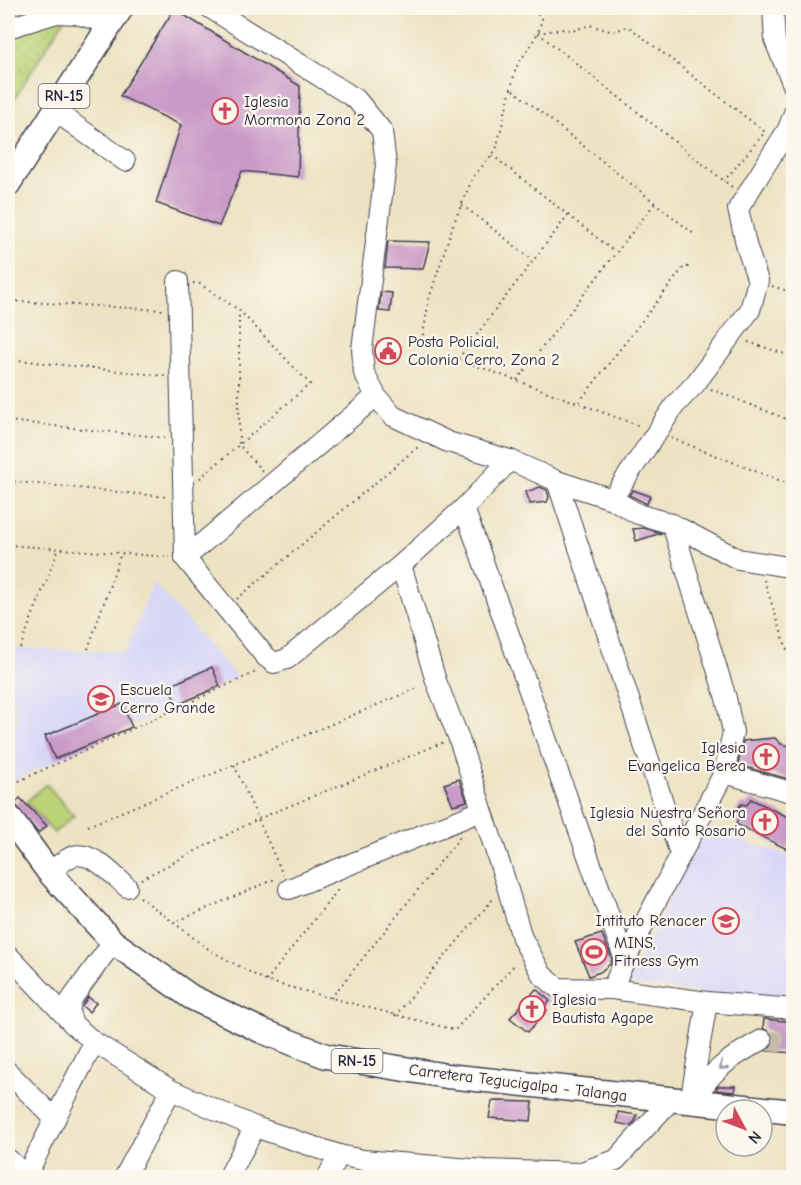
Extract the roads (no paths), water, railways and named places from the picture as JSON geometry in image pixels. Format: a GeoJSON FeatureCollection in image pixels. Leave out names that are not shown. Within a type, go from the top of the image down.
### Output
{"type":"FeatureCollection","features":[{"type":"Feature","properties":{"kind":"main road","name":"RN-15"},"geometry":{"type":"LineString","coordinates":[[8,184],[118,12]]}},
{"type":"Feature","properties":{"kind":"main road","name":"Carretera Tegucigalpa - Talanga"},"geometry":{"type":"LineString","coordinates":[[8,816],[49,872],[113,942],[191,997],[262,1031],[326,1056],[447,1076],[794,1112]]}},
{"type":"Feature","properties":{"kind":"street"},"geometry":{"type":"LineString","coordinates":[[210,8],[356,99],[382,131],[386,165],[362,349],[364,372],[376,396],[393,416],[448,442],[510,460],[557,481],[612,499],[638,514],[672,524],[738,559],[794,568]]}},
{"type":"Feature","properties":{"kind":"street"},"geometry":{"type":"LineString","coordinates":[[773,8],[775,41],[794,87]]}},
{"type":"Feature","properties":{"kind":"street"},"geometry":{"type":"LineString","coordinates":[[8,28],[57,12],[76,14],[118,12]]}},
{"type":"Feature","properties":{"kind":"street"},"geometry":{"type":"LineString","coordinates":[[55,111],[125,161]]}},
{"type":"Feature","properties":{"kind":"street"},"geometry":{"type":"LineString","coordinates":[[612,499],[675,405],[695,384],[750,310],[758,282],[738,210],[788,129],[794,113]]}},
{"type":"Feature","properties":{"kind":"street"},"geometry":{"type":"LineString","coordinates":[[177,281],[184,558],[265,656],[274,663],[287,659],[401,565],[464,508],[510,460]]}},
{"type":"Feature","properties":{"kind":"street"},"geometry":{"type":"LineString","coordinates":[[184,558],[376,396]]}},
{"type":"Feature","properties":{"kind":"street"},"geometry":{"type":"LineString","coordinates":[[557,481],[680,854]]}},
{"type":"Feature","properties":{"kind":"street"},"geometry":{"type":"LineString","coordinates":[[464,508],[625,960]]}},
{"type":"Feature","properties":{"kind":"street"},"geometry":{"type":"LineString","coordinates":[[612,990],[625,960],[724,773],[733,732],[726,698],[672,524]]}},
{"type":"Feature","properties":{"kind":"street"},"geometry":{"type":"LineString","coordinates":[[401,565],[436,681],[458,736],[522,938],[542,975],[558,987],[612,990],[707,1002],[794,1009]]}},
{"type":"Feature","properties":{"kind":"street"},"geometry":{"type":"LineString","coordinates":[[724,773],[794,793]]}},
{"type":"Feature","properties":{"kind":"street"},"geometry":{"type":"LineString","coordinates":[[286,882],[360,861],[481,811]]}},
{"type":"Feature","properties":{"kind":"street"},"geometry":{"type":"LineString","coordinates":[[49,872],[74,856],[88,857],[127,887]]}},
{"type":"Feature","properties":{"kind":"street"},"geometry":{"type":"LineString","coordinates":[[73,1024],[69,1012],[71,1000],[113,942]]}},
{"type":"Feature","properties":{"kind":"street"},"geometry":{"type":"LineString","coordinates":[[8,955],[73,1024],[94,1042],[171,1090],[255,1127],[339,1155],[363,1160],[484,1170],[579,1173],[616,1160],[699,1090],[723,1065],[762,1040]]}},
{"type":"Feature","properties":{"kind":"street"},"geometry":{"type":"LineString","coordinates":[[685,1102],[707,1002]]}},
{"type":"Feature","properties":{"kind":"street"},"geometry":{"type":"LineString","coordinates":[[8,1159],[25,1177],[94,1042]]}},
{"type":"Feature","properties":{"kind":"street"},"geometry":{"type":"LineString","coordinates":[[8,1072],[55,1119]]}},
{"type":"Feature","properties":{"kind":"street"},"geometry":{"type":"LineString","coordinates":[[124,1178],[171,1090]]}},
{"type":"Feature","properties":{"kind":"street"},"geometry":{"type":"LineString","coordinates":[[228,1178],[255,1127]]}},
{"type":"Feature","properties":{"kind":"street"},"geometry":{"type":"LineString","coordinates":[[327,1178],[339,1155]]}},
{"type":"Feature","properties":{"kind":"tunnel"},"geometry":{"type":"LineString","coordinates":[[762,1040],[794,1044]]}},
{"type":"Feature","properties":{"kind":"place","name":"Iglesia Mormona Zona 2"},"geometry":{"type":"Point","coordinates":[225,111]}},
{"type":"Feature","properties":{"kind":"place","name":"Posta Policial, Colonia Cerro, Zona 2"},"geometry":{"type":"Point","coordinates":[388,351]}},
{"type":"Feature","properties":{"kind":"place","name":"Escuela Cerro Grande"},"geometry":{"type":"Point","coordinates":[101,699]}},
{"type":"Feature","properties":{"kind":"place","name":"Iglesia Evangelica Berea"},"geometry":{"type":"Point","coordinates":[766,757]}},
{"type":"Feature","properties":{"kind":"place","name":"Iglesia Nuestra Señora del Santo Rosario"},"geometry":{"type":"Point","coordinates":[765,822]}},
{"type":"Feature","properties":{"kind":"place","name":"Intituto Renacer"},"geometry":{"type":"Point","coordinates":[726,921]}},
{"type":"Feature","properties":{"kind":"place","name":"MINS, Fitness Gym"},"geometry":{"type":"Point","coordinates":[594,952]}},
{"type":"Feature","properties":{"kind":"place","name":"Iglesia Bautista Agape"},"geometry":{"type":"Point","coordinates":[532,1009]}}]}
